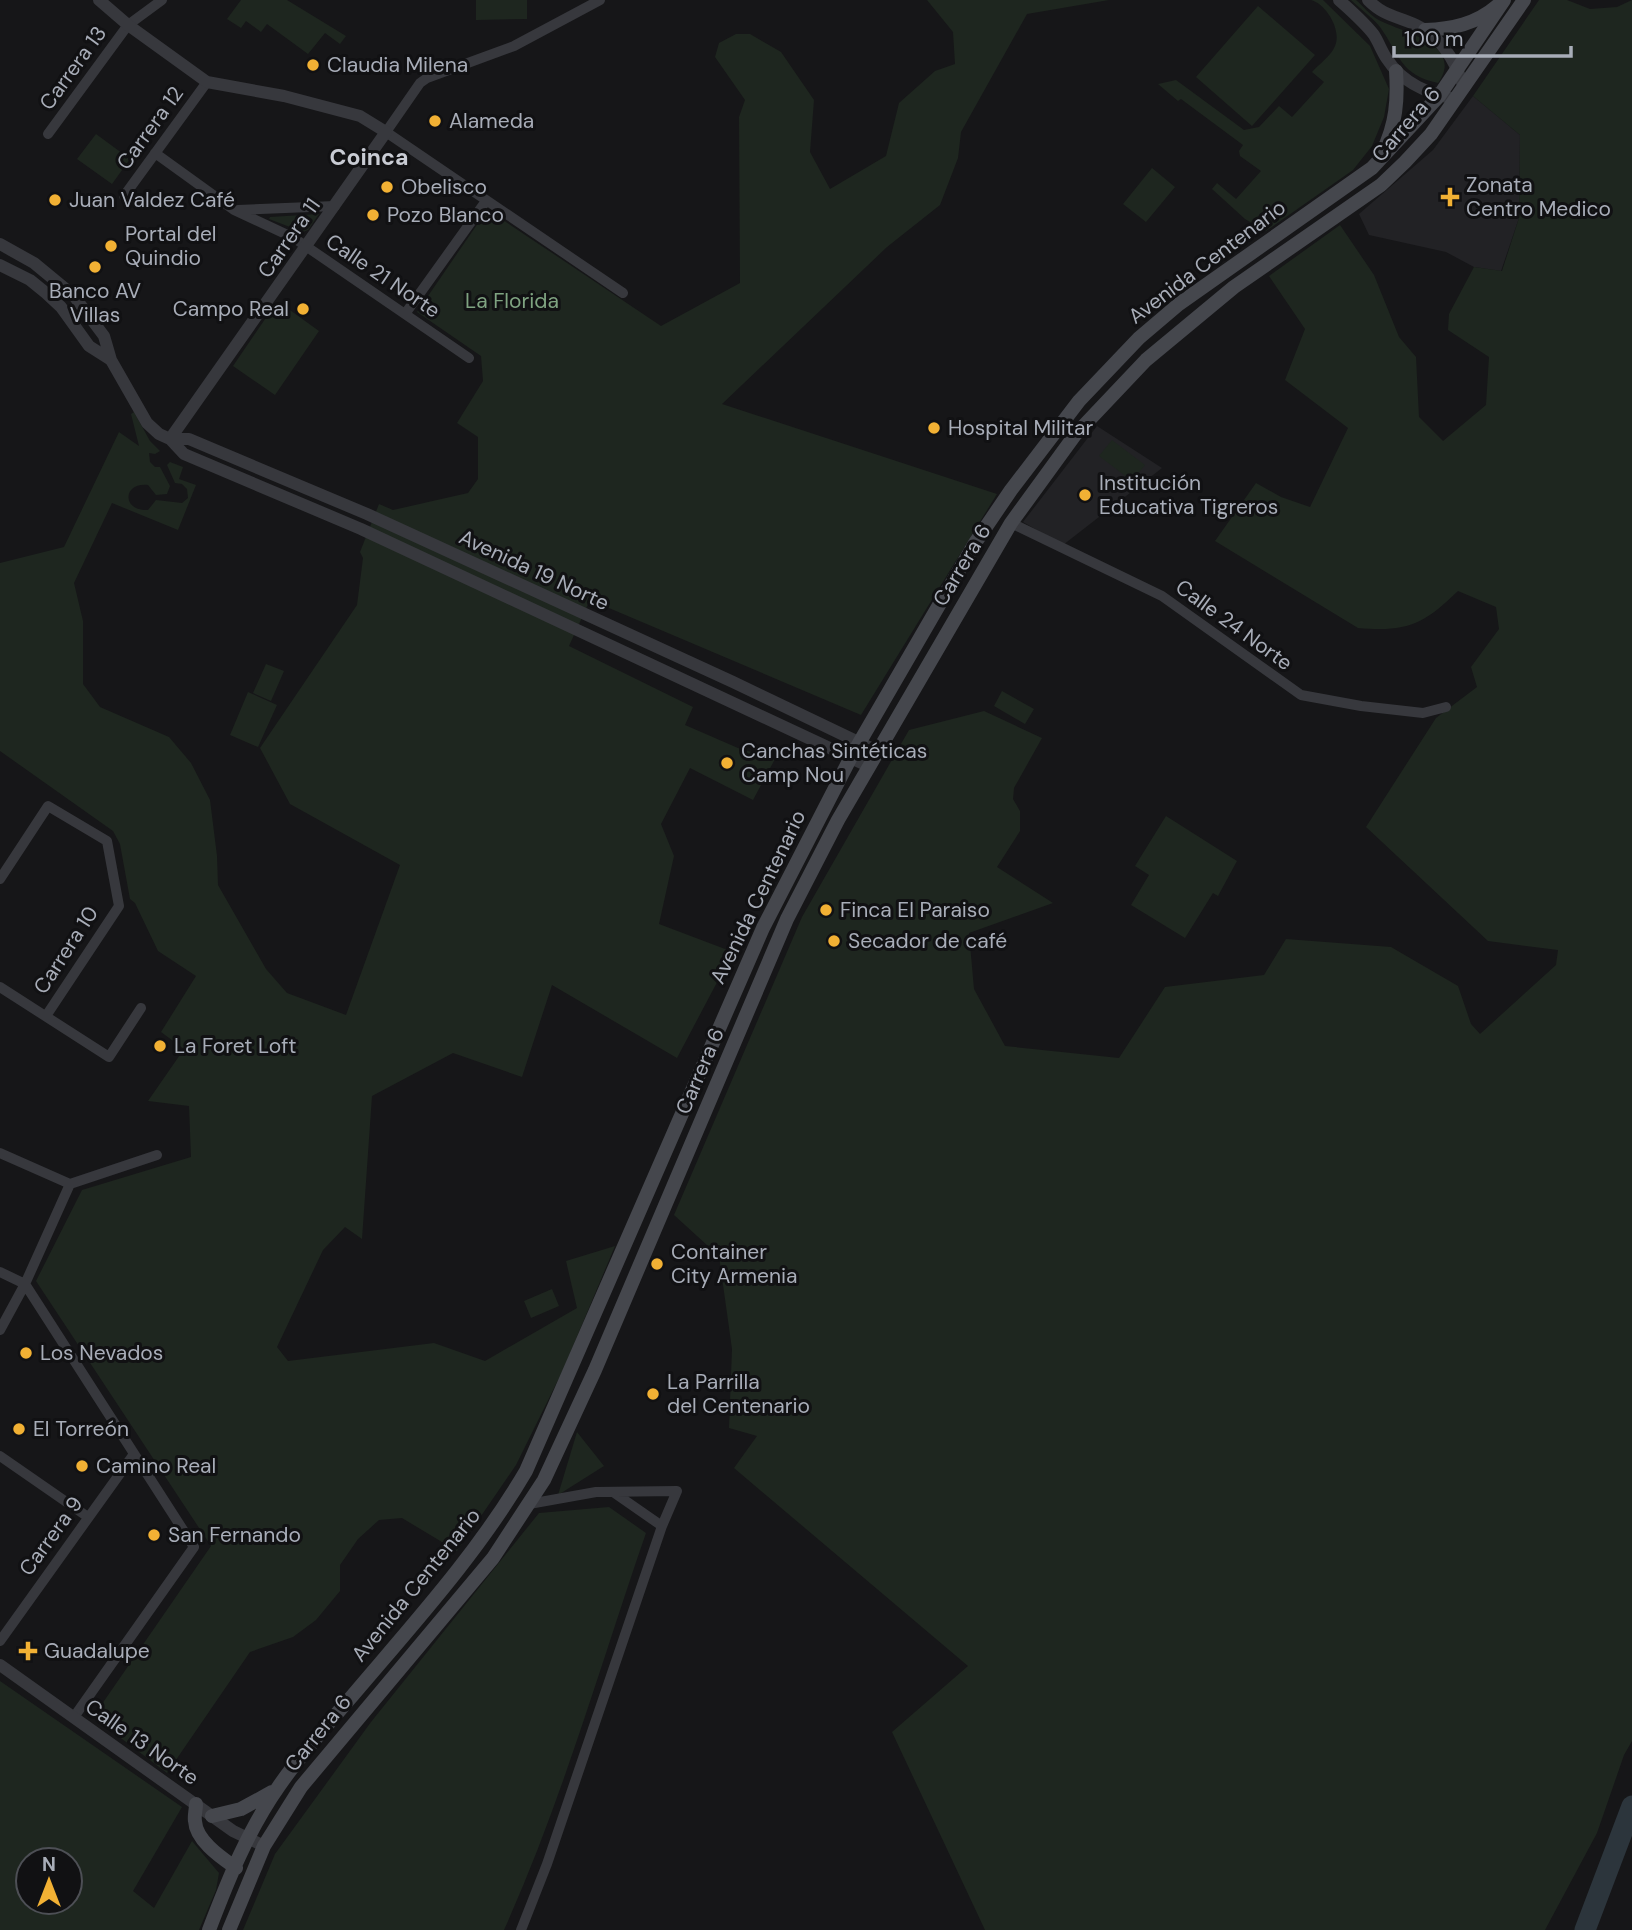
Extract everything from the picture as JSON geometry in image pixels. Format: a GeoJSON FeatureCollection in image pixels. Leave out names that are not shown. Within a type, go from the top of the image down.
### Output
{"type":"FeatureCollection","features":[{"type":"Feature","properties":{"kind":"main road"},"geometry":{"type":"LineString","coordinates":[[1425,30],[1461,26],[1478,19],[1504,0]]}},
{"type":"Feature","properties":{"kind":"main road","name":"Avenida Centenario"},"geometry":{"type":"LineString","coordinates":[[209,1930],[247,1838],[276,1789],[309,1746],[476,1549],[526,1471],[763,928],[851,757],[975,543],[1034,457],[1079,401],[1139,338],[1180,304],[1372,168],[1439,96],[1504,0]]}},
{"type":"Feature","properties":{"kind":"main road","name":"Carrera 6"},"geometry":{"type":"LineString","coordinates":[[229,1930],[264,1846],[286,1809],[320,1761],[493,1558],[544,1480],[595,1370],[787,919],[831,832],[1011,523],[1053,464],[1094,414],[1146,360],[1234,287],[1381,185],[1431,134],[1524,0]]}},
{"type":"Feature","properties":{"kind":"main road"},"geometry":{"type":"LineString","coordinates":[[1372,168],[1385,146],[1394,122],[1397,106],[1396,71]]}},
{"type":"Feature","properties":{"kind":"main road"},"geometry":{"type":"LineString","coordinates":[[212,1816],[247,1807],[276,1789]]}},
{"type":"Feature","properties":{"kind":"main road"},"geometry":{"type":"LineString","coordinates":[[196,1804],[194,1824],[202,1838],[220,1857],[236,1868]]}},
{"type":"Feature","properties":{"kind":"street"},"geometry":{"type":"LineString","coordinates":[[99,0],[128,25],[207,82],[284,96],[360,116],[623,293]]}},
{"type":"Feature","properties":{"kind":"street","name":"Carrera 13"},"geometry":{"type":"LineString","coordinates":[[48,134],[128,25],[162,0]]}},
{"type":"Feature","properties":{"kind":"street","name":"Carrera 11"},"geometry":{"type":"LineString","coordinates":[[170,439],[420,83],[514,46],[600,0]]}},
{"type":"Feature","properties":{"kind":"street"},"geometry":{"type":"LineString","coordinates":[[1339,0],[1365,24],[1396,71],[1423,90],[1439,96],[1460,93],[1458,70],[1439,41],[1416,25],[1391,17],[1368,0]]}},
{"type":"Feature","properties":{"kind":"street","name":"Carrera 12"},"geometry":{"type":"LineString","coordinates":[[124,196],[207,82]]}},
{"type":"Feature","properties":{"kind":"street","name":"Calle 21 Norte"},"geometry":{"type":"LineString","coordinates":[[155,153],[234,210],[294,238],[469,358]]}},
{"type":"Feature","properties":{"kind":"street"},"geometry":{"type":"LineString","coordinates":[[405,314],[486,201]]}},
{"type":"Feature","properties":{"kind":"street","name":"Calle 21 Norte"},"geometry":{"type":"LineString","coordinates":[[234,210],[335,206]]}},
{"type":"Feature","properties":{"kind":"street","name":"Avenida 19 Norte"},"geometry":{"type":"LineString","coordinates":[[0,244],[34,263],[74,296],[104,336],[111,360],[147,423],[159,434],[170,439],[184,454],[361,528],[869,766]]}},
{"type":"Feature","properties":{"kind":"street","name":"Avenida 19 Norte"},"geometry":{"type":"LineString","coordinates":[[0,265],[46,293],[61,307],[89,346],[111,360]]}},
{"type":"Feature","properties":{"kind":"street"},"geometry":{"type":"LineString","coordinates":[[1079,401],[1094,414]]}},
{"type":"Feature","properties":{"kind":"street","name":"Avenida 19 Norte"},"geometry":{"type":"LineString","coordinates":[[170,439],[189,439],[368,514],[733,681],[877,751]]}},
{"type":"Feature","properties":{"kind":"street","name":"Calle 24 Norte"},"geometry":{"type":"LineString","coordinates":[[1011,523],[1162,596],[1301,695],[1361,706],[1423,713],[1446,707]]}},
{"type":"Feature","properties":{"kind":"street","name":"Carrera 10"},"geometry":{"type":"LineString","coordinates":[[0,879],[48,806],[107,841],[119,905],[46,1016]]}},
{"type":"Feature","properties":{"kind":"street"},"geometry":{"type":"LineString","coordinates":[[0,987],[109,1057],[141,1008]]}},
{"type":"Feature","properties":{"kind":"street"},"geometry":{"type":"LineString","coordinates":[[0,1153],[70,1184],[157,1155]]}},
{"type":"Feature","properties":{"kind":"street"},"geometry":{"type":"LineString","coordinates":[[0,1330],[25,1283],[70,1184]]}},
{"type":"Feature","properties":{"kind":"street"},"geometry":{"type":"LineString","coordinates":[[0,1272],[25,1283],[194,1547],[74,1717]]}},
{"type":"Feature","properties":{"kind":"street","name":"Carrera 9"},"geometry":{"type":"LineString","coordinates":[[0,1641],[134,1454]]}},
{"type":"Feature","properties":{"kind":"street"},"geometry":{"type":"LineString","coordinates":[[0,1456],[88,1517]]}},
{"type":"Feature","properties":{"kind":"street"},"geometry":{"type":"LineString","coordinates":[[612,1491],[662,1526]]}},
{"type":"Feature","properties":{"kind":"street"},"geometry":{"type":"LineString","coordinates":[[522,1930],[662,1526],[677,1491],[596,1492],[529,1504]]}},
{"type":"Feature","properties":{"kind":"street","name":"Calle 13 Norte"},"geometry":{"type":"LineString","coordinates":[[0,1665],[212,1816],[264,1846]]}},
{"type":"Feature","properties":{"kind":"shaded area","name":"Zonata Centro Medico"},"geometry":{"type":"Polygon","coordinates":[[[1473,96],[1520,135],[1519,218],[1501,271],[1474,267],[1446,252],[1369,235],[1359,214],[1433,150],[1473,96]]]}},
{"type":"Feature","properties":{"kind":"shaded area","name":"Institución Educativa Tigreros"},"geometry":{"type":"Polygon","coordinates":[[[1097,426],[1162,468],[1063,545],[1023,522],[1097,426]]]}},
{"type":"Feature","properties":{"kind":"green space"},"geometry":{"type":"Polygon","coordinates":[[[241,0],[287,0],[346,36],[340,44],[325,33],[308,54],[267,24],[261,32],[246,21],[241,28],[227,19],[241,0]]]}},
{"type":"Feature","properties":{"kind":"green space"},"geometry":{"type":"Polygon","coordinates":[[[476,0],[527,0],[527,19],[476,20],[476,0]]]}},
{"type":"Feature","properties":{"kind":"green space","name":"La Florida"},"geometry":{"type":"Polygon","coordinates":[[[927,0],[1109,0],[1027,14],[961,132],[958,158],[940,205],[887,247],[722,404],[997,494],[861,715],[590,600],[569,646],[693,707],[685,725],[738,748],[775,759],[753,800],[690,768],[661,824],[674,856],[659,924],[733,952],[677,1058],[552,985],[522,1077],[453,1053],[372,1096],[362,1239],[345,1227],[323,1250],[277,1347],[288,1361],[434,1343],[485,1361],[577,1308],[566,1261],[615,1246],[563,1370],[516,1465],[457,1551],[402,1518],[379,1520],[358,1539],[340,1565],[340,1591],[316,1620],[293,1637],[250,1652],[167,1773],[93,1717],[211,1546],[36,1281],[82,1190],[191,1157],[189,1106],[148,1101],[184,1049],[161,1032],[196,976],[158,951],[135,903],[130,899],[120,844],[113,831],[0,751],[0,563],[64,547],[119,432],[139,446],[131,414],[134,412],[150,441],[160,451],[149,453],[150,462],[155,467],[160,467],[170,486],[167,494],[156,495],[148,485],[134,488],[128,497],[133,506],[148,510],[156,500],[182,503],[188,498],[187,489],[182,484],[175,483],[167,465],[170,462],[183,467],[179,479],[196,485],[178,530],[112,503],[74,583],[83,621],[83,684],[100,707],[169,737],[191,763],[210,800],[218,885],[266,969],[287,993],[346,1015],[400,865],[290,804],[260,748],[357,605],[363,558],[360,552],[379,504],[393,510],[468,493],[478,479],[478,437],[457,423],[483,381],[481,356],[417,312],[485,213],[494,214],[661,326],[740,283],[739,117],[745,100],[715,57],[719,43],[736,34],[750,34],[781,52],[814,100],[810,152],[830,189],[886,156],[899,103],[935,71],[955,64],[953,32],[927,0]]]}},
{"type":"Feature","properties":{"kind":"green space"},"geometry":{"type":"Polygon","coordinates":[[[1311,0],[1323,0],[1370,46],[1389,89],[1384,117],[1372,146],[1353,170],[1266,231],[1245,219],[1212,189],[1217,183],[1236,199],[1261,171],[1240,156],[1239,151],[1243,145],[1181,99],[1178,101],[1158,84],[1176,80],[1244,130],[1259,127],[1279,106],[1292,117],[1324,82],[1312,72],[1331,53],[1337,40],[1334,25],[1327,12],[1311,0]]]}},
{"type":"Feature","properties":{"kind":"green space"},"geometry":{"type":"Polygon","coordinates":[[[1351,0],[1356,0],[1377,19],[1413,34],[1437,49],[1443,58],[1444,69],[1438,83],[1408,69],[1380,27],[1351,0]]]}},
{"type":"Feature","properties":{"kind":"green space"},"geometry":{"type":"Polygon","coordinates":[[[1539,0],[1567,0],[1590,9],[1617,7],[1632,0],[1632,1741],[1624,1755],[1597,1833],[1545,1930],[985,1930],[892,1732],[968,1666],[734,1468],[757,1436],[729,1428],[732,1349],[719,1256],[674,1215],[802,917],[909,730],[984,711],[1042,738],[1014,788],[1013,799],[1020,811],[1020,831],[997,867],[1053,903],[969,933],[974,989],[1005,1046],[1119,1058],[1165,987],[1264,975],[1286,939],[1391,947],[1458,986],[1471,1024],[1480,1034],[1556,965],[1558,950],[1488,941],[1366,827],[1436,718],[1477,687],[1471,667],[1499,629],[1496,607],[1458,591],[1434,612],[1413,624],[1389,629],[1358,628],[1215,541],[1256,483],[1281,497],[1310,507],[1348,428],[1285,380],[1305,329],[1269,276],[1340,225],[1374,275],[1399,337],[1416,357],[1419,417],[1443,441],[1486,405],[1489,357],[1448,330],[1449,314],[1474,267],[1502,271],[1519,218],[1520,135],[1473,96],[1539,0]]]}},
{"type":"Feature","properties":{"kind":"green space"},"geometry":{"type":"Polygon","coordinates":[[[1258,6],[1315,55],[1252,126],[1196,77],[1258,6]]]}},
{"type":"Feature","properties":{"kind":"green space"},"geometry":{"type":"Polygon","coordinates":[[[96,134],[130,159],[112,184],[77,159],[96,134]]]}},
{"type":"Feature","properties":{"kind":"green space"},"geometry":{"type":"Polygon","coordinates":[[[1152,168],[1175,187],[1146,222],[1123,204],[1152,168]]]}},
{"type":"Feature","properties":{"kind":"green space"},"geometry":{"type":"Polygon","coordinates":[[[319,214],[308,230],[303,232],[269,219],[270,217],[319,214]]]}},
{"type":"Feature","properties":{"kind":"green space"},"geometry":{"type":"Polygon","coordinates":[[[276,303],[281,307],[283,305],[319,331],[275,395],[233,366],[276,303]]]}},
{"type":"Feature","properties":{"kind":"green space"},"geometry":{"type":"Polygon","coordinates":[[[1112,440],[1145,465],[1132,481],[1099,456],[1112,440]]]}},
{"type":"Feature","properties":{"kind":"green space"},"geometry":{"type":"Polygon","coordinates":[[[266,664],[284,671],[271,701],[253,693],[266,664]]]}},
{"type":"Feature","properties":{"kind":"green space"},"geometry":{"type":"Polygon","coordinates":[[[1002,691],[1034,709],[1025,724],[994,706],[1002,691]]]}},
{"type":"Feature","properties":{"kind":"green space"},"geometry":{"type":"Polygon","coordinates":[[[248,692],[277,705],[258,747],[230,735],[248,692]]]}},
{"type":"Feature","properties":{"kind":"green space"},"geometry":{"type":"Polygon","coordinates":[[[1166,816],[1237,861],[1218,896],[1213,893],[1185,938],[1131,905],[1149,875],[1135,866],[1166,816]]]}},
{"type":"Feature","properties":{"kind":"green space"},"geometry":{"type":"Polygon","coordinates":[[[552,1289],[559,1306],[531,1318],[524,1301],[552,1289]]]}},
{"type":"Feature","properties":{"kind":"green space"},"geometry":{"type":"Polygon","coordinates":[[[577,1432],[604,1466],[558,1495],[577,1432]]]}},
{"type":"Feature","properties":{"kind":"green space"},"geometry":{"type":"Polygon","coordinates":[[[609,1507],[646,1533],[562,1783],[504,1930],[243,1930],[275,1854],[371,1722],[539,1513],[609,1507]]]}},
{"type":"Feature","properties":{"kind":"green space"},"geometry":{"type":"Polygon","coordinates":[[[0,1681],[182,1807],[133,1891],[154,1908],[192,1841],[219,1873],[216,1890],[199,1930],[0,1930],[0,1681]]]}},
{"type":"Feature","properties":{"kind":"waterway"},"geometry":{"type":"LineString","coordinates":[[1585,1930],[1632,1806]]}},
{"type":"Feature","properties":{"kind":"place","name":"Claudia Milena"},"geometry":{"type":"Point","coordinates":[313,65]}},
{"type":"Feature","properties":{"kind":"place","name":"Alameda"},"geometry":{"type":"Point","coordinates":[435,121]}},
{"type":"Feature","properties":{"kind":"place","name":"Obelisco"},"geometry":{"type":"Point","coordinates":[387,187]}},
{"type":"Feature","properties":{"kind":"place","name":"Zonata Centro Medico"},"geometry":{"type":"Point","coordinates":[1450,197]}},
{"type":"Feature","properties":{"kind":"place","name":"Juan Valdez Café"},"geometry":{"type":"Point","coordinates":[55,200]}},
{"type":"Feature","properties":{"kind":"place","name":"Pozo Blanco"},"geometry":{"type":"Point","coordinates":[373,215]}},
{"type":"Feature","properties":{"kind":"place","name":"Portal del Quindio"},"geometry":{"type":"Point","coordinates":[111,246]}},
{"type":"Feature","properties":{"kind":"place","name":"Banco AV Villas"},"geometry":{"type":"Point","coordinates":[95,267]}},
{"type":"Feature","properties":{"kind":"place","name":"Campo Real"},"geometry":{"type":"Point","coordinates":[303,309]}},
{"type":"Feature","properties":{"kind":"place","name":"Hospital Militar"},"geometry":{"type":"Point","coordinates":[934,428]}},
{"type":"Feature","properties":{"kind":"place","name":"Institución Educativa Tigreros"},"geometry":{"type":"Point","coordinates":[1085,495]}},
{"type":"Feature","properties":{"kind":"place","name":"Canchas Sintéticas Camp Nou"},"geometry":{"type":"Point","coordinates":[727,763]}},
{"type":"Feature","properties":{"kind":"place","name":"Finca El Paraiso"},"geometry":{"type":"Point","coordinates":[826,910]}},
{"type":"Feature","properties":{"kind":"place","name":"Secador de café"},"geometry":{"type":"Point","coordinates":[834,941]}},
{"type":"Feature","properties":{"kind":"place","name":"La Foret Loft"},"geometry":{"type":"Point","coordinates":[160,1046]}},
{"type":"Feature","properties":{"kind":"place","name":"Container City Armenia"},"geometry":{"type":"Point","coordinates":[657,1264]}},
{"type":"Feature","properties":{"kind":"place","name":"Los Nevados"},"geometry":{"type":"Point","coordinates":[26,1353]}},
{"type":"Feature","properties":{"kind":"place","name":"La Parrilla del Centenario"},"geometry":{"type":"Point","coordinates":[653,1394]}},
{"type":"Feature","properties":{"kind":"place","name":"El Torreón"},"geometry":{"type":"Point","coordinates":[19,1429]}},
{"type":"Feature","properties":{"kind":"place","name":"Camino Real"},"geometry":{"type":"Point","coordinates":[82,1466]}},
{"type":"Feature","properties":{"kind":"place","name":"San Fernando"},"geometry":{"type":"Point","coordinates":[154,1535]}},
{"type":"Feature","properties":{"kind":"place","name":"Guadalupe"},"geometry":{"type":"Point","coordinates":[28,1651]}},
{"type":"Feature","properties":{"kind":"district","name":"Coinca"},"geometry":{"type":"Point","coordinates":[369,157]}}]}
